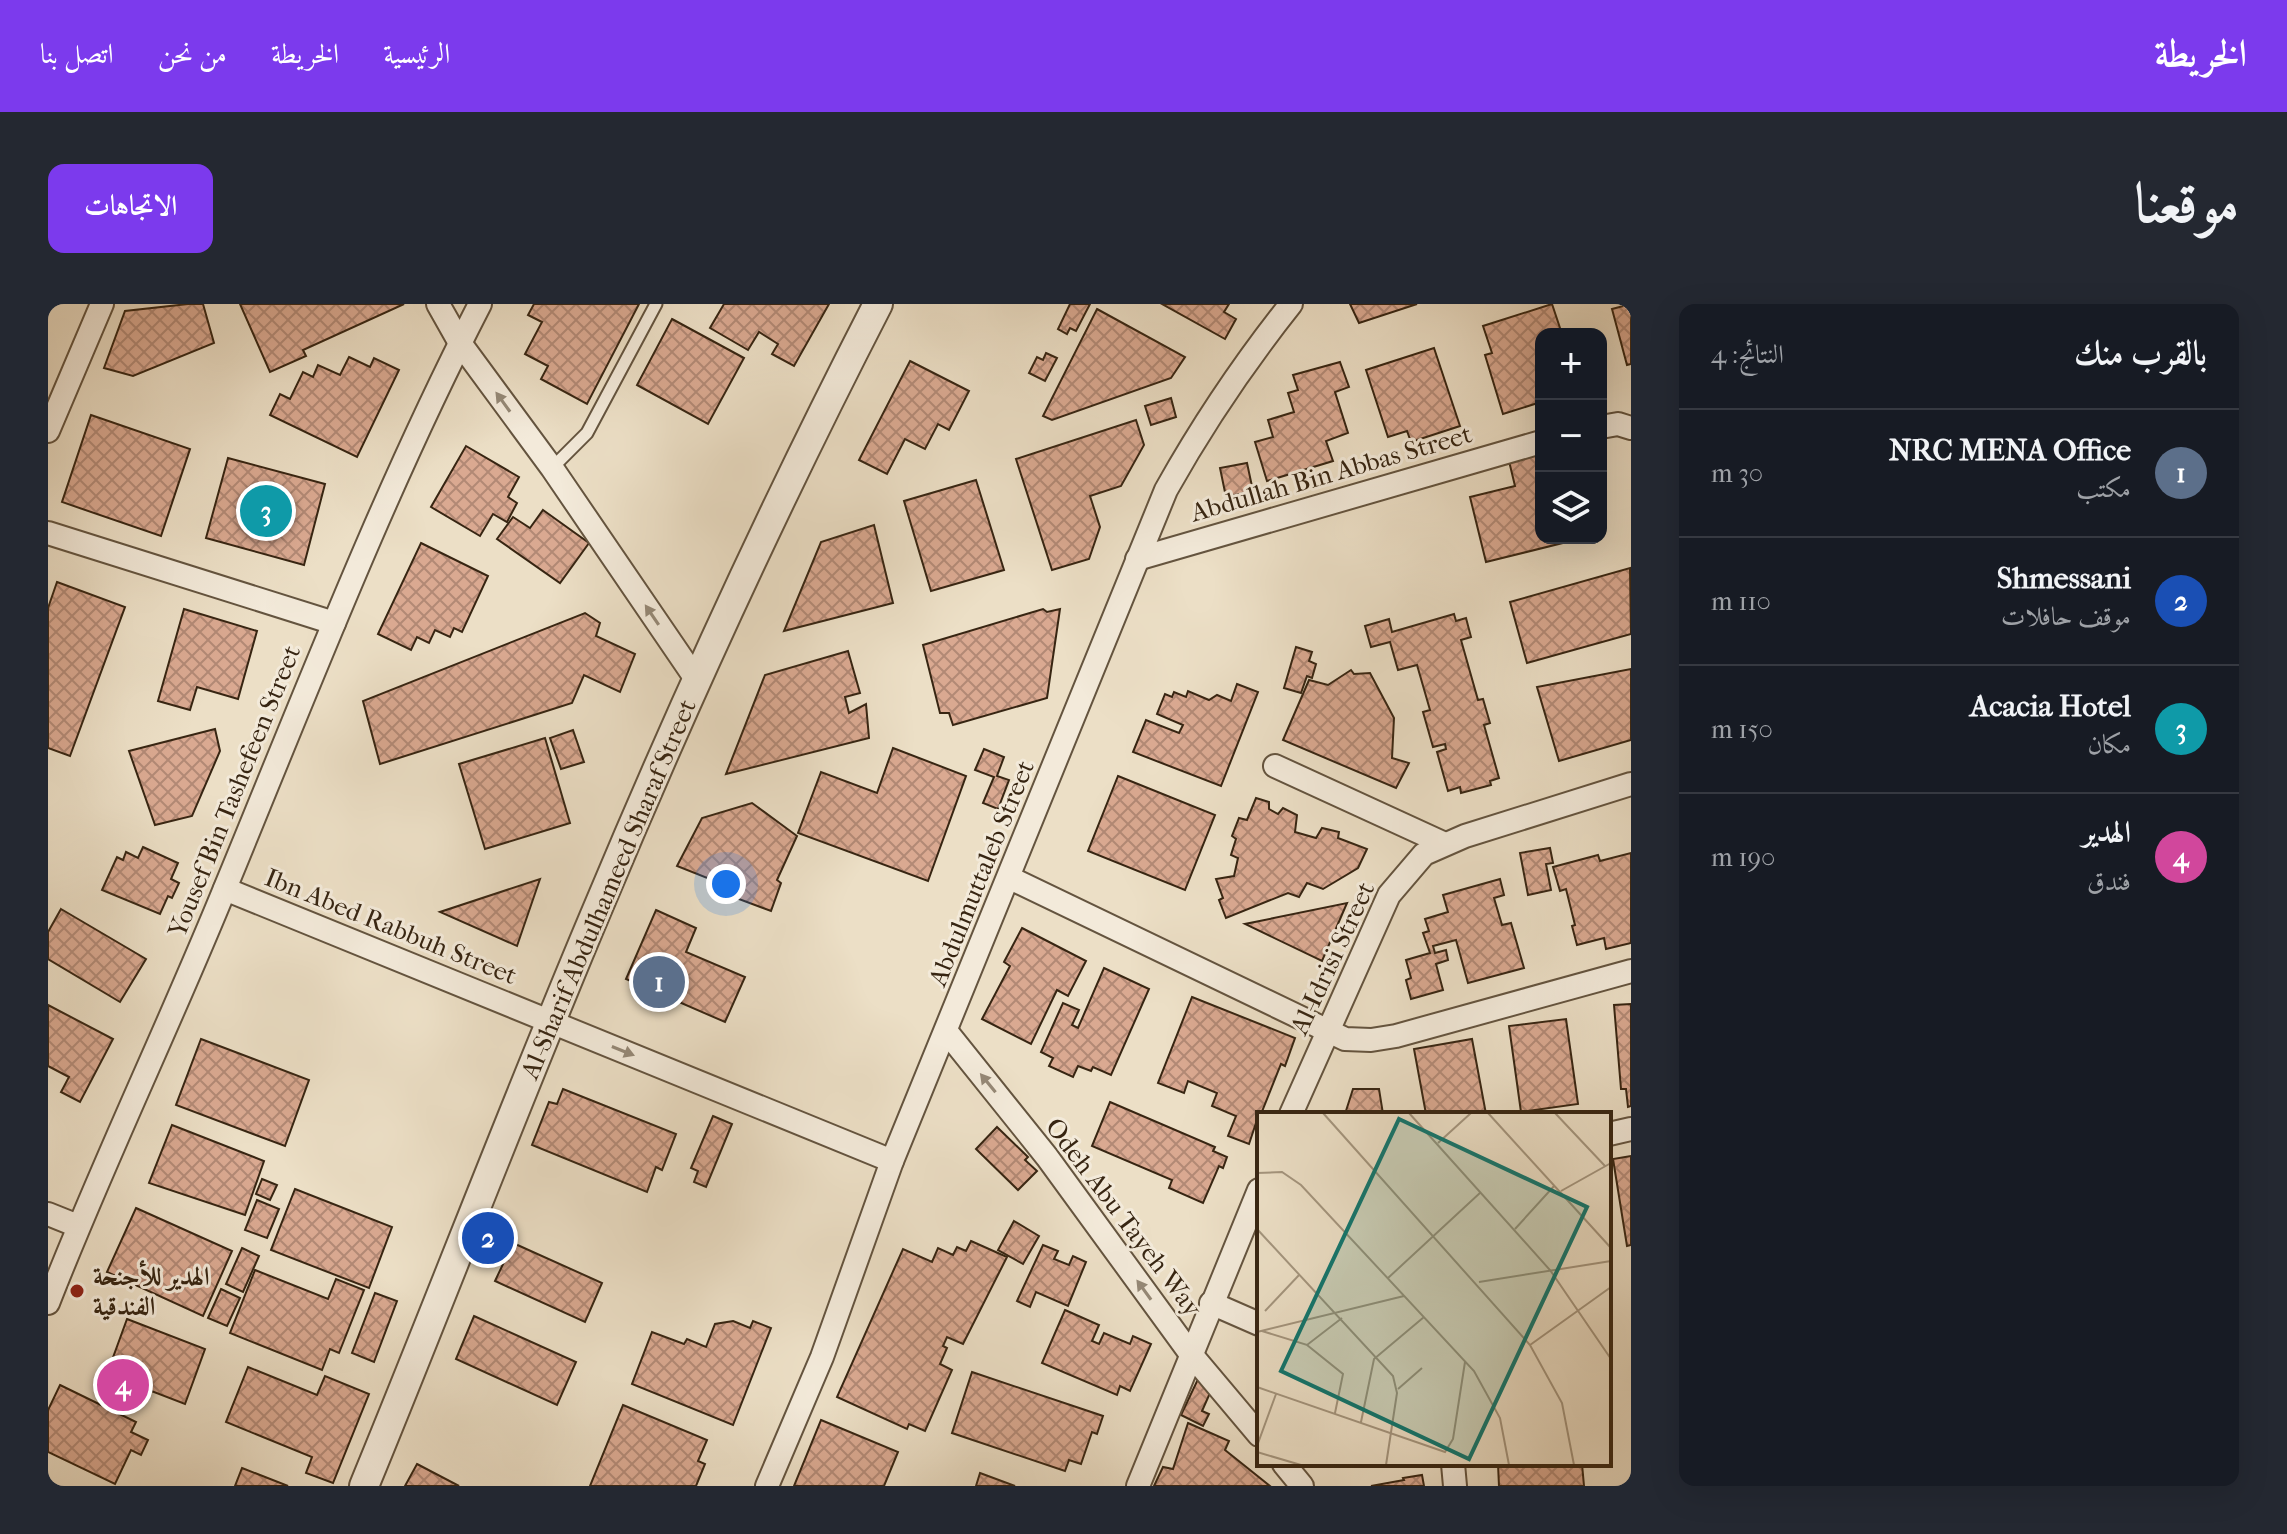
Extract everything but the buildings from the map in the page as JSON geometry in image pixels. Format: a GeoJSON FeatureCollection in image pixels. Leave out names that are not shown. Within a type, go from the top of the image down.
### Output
{"type":"FeatureCollection","features":[{"type":"Feature","properties":{"kind":"street"},"geometry":{"type":"LineString","coordinates":[[48,431],[102,304]]}},
{"type":"Feature","properties":{"kind":"street"},"geometry":{"type":"LineString","coordinates":[[438,304],[460,343],[552,468],[696,679]]}},
{"type":"Feature","properties":{"kind":"street","name":"Yousef Bin Tashefeen Street"},"geometry":{"type":"LineString","coordinates":[[48,1303],[78,1226],[225,889],[385,500],[480,304]]}},
{"type":"Feature","properties":{"kind":"street","name":"Al-Sharif Abdulhameed Sharaf Street"},"geometry":{"type":"LineString","coordinates":[[364,1486],[550,1022],[696,679],[809,438],[878,304]]}},
{"type":"Feature","properties":{"kind":"street","name":"Abdulmuttaleb Street"},"geometry":{"type":"LineString","coordinates":[[767,1486],[822,1357],[892,1161],[1166,490],[1193,442],[1251,354],[1291,304]]}},
{"type":"Feature","properties":{"kind":"street"},"geometry":{"type":"LineString","coordinates":[[1607,426],[1618,424],[1631,428]]}},
{"type":"Feature","properties":{"kind":"street","name":"Abdullah Bin Abbas Street"},"geometry":{"type":"LineString","coordinates":[[1137,559],[1535,444]]}},
{"type":"Feature","properties":{"kind":"street"},"geometry":{"type":"LineString","coordinates":[[48,533],[334,623]]}},
{"type":"Feature","properties":{"kind":"street"},"geometry":{"type":"LineString","coordinates":[[1275,766],[1445,844]]}},
{"type":"Feature","properties":{"kind":"street","name":"Al-Idrisi Street"},"geometry":{"type":"LineString","coordinates":[[1292,1112],[1389,895],[1424,854],[1445,844],[1631,784]]}},
{"type":"Feature","properties":{"kind":"street"},"geometry":{"type":"LineString","coordinates":[[1010,878],[1345,1039],[1371,1040],[1396,1036],[1631,971]]}},
{"type":"Feature","properties":{"kind":"street","name":"Ibn Abed Rabbuh Street"},"geometry":{"type":"LineString","coordinates":[[225,889],[892,1161]]}},
{"type":"Feature","properties":{"kind":"street","name":"Odeh Abu Tayeh Way"},"geometry":{"type":"LineString","coordinates":[[946,1031],[1047,1157],[1190,1353],[1257,1433]]}},
{"type":"Feature","properties":{"kind":"street"},"geometry":{"type":"LineString","coordinates":[[1611,1134],[1631,1129]]}},
{"type":"Feature","properties":{"kind":"street"},"geometry":{"type":"LineString","coordinates":[[1138,1486],[1257,1195]]}},
{"type":"Feature","properties":{"kind":"street"},"geometry":{"type":"LineString","coordinates":[[48,1214],[78,1226]]}},
{"type":"Feature","properties":{"kind":"street"},"geometry":{"type":"LineString","coordinates":[[1211,1303],[1257,1323]]}},
{"type":"Feature","properties":{"kind":"street"},"geometry":{"type":"LineString","coordinates":[[1286,1466],[1302,1486]]}},
{"type":"Feature","properties":{"kind":"street"},"geometry":{"type":"LineString","coordinates":[[1453,1466],[1455,1486]]}},
{"type":"Feature","properties":{"kind":"lane"},"geometry":{"type":"LineString","coordinates":[[552,468],[587,433],[656,304]]}},
{"type":"Feature","properties":{"kind":"place","name":"Acacia Hotel"},"geometry":{"type":"Point","coordinates":[266,511]}},
{"type":"Feature","properties":{"kind":"place","name":"NRC MENA Office"},"geometry":{"type":"Point","coordinates":[659,982]}},
{"type":"Feature","properties":{"kind":"place","name":"Shmessani"},"geometry":{"type":"Point","coordinates":[488,1238]}},
{"type":"Feature","properties":{"kind":"place","name":"الهدير للأجنحة الفندقية"},"geometry":{"type":"Point","coordinates":[77,1291]}},
{"type":"Feature","properties":{"kind":"place","name":"الهدير"},"geometry":{"type":"Point","coordinates":[123,1385]}}]}
